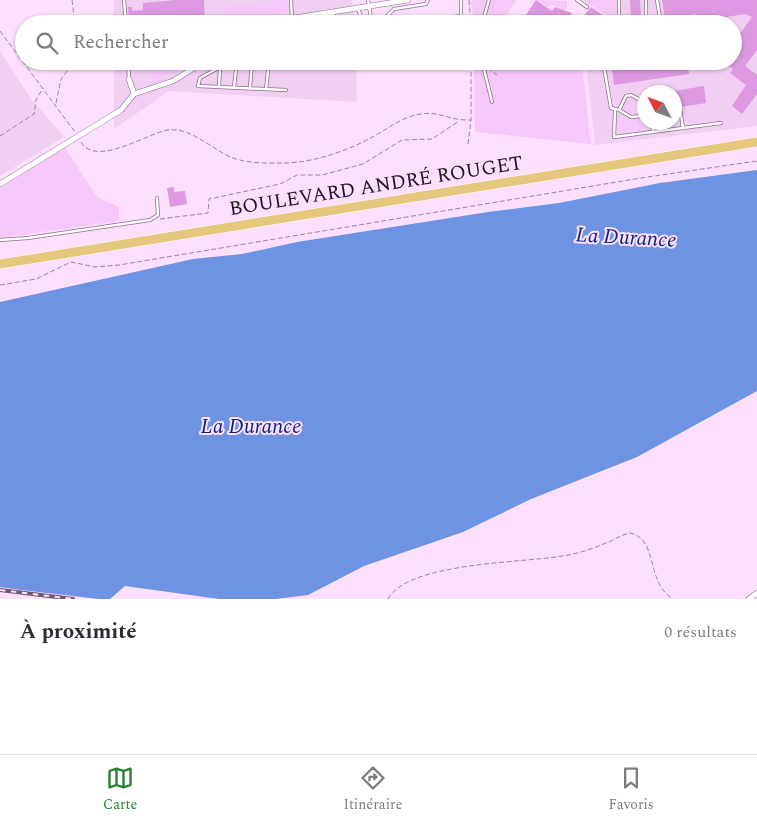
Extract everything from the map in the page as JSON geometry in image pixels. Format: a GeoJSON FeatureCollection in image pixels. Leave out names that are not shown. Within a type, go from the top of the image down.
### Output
{"type":"FeatureCollection","features":[{"type":"Feature","properties":{"kind":"main road","name":"BOULEVARD ANDRÉ ROUGET"},"geometry":{"type":"LineString","coordinates":[[0,264],[757,142]]}},
{"type":"Feature","properties":{"kind":"street"},"geometry":{"type":"LineString","coordinates":[[313,15],[358,8],[368,3],[408,0]]}},
{"type":"Feature","properties":{"kind":"street"},"geometry":{"type":"LineString","coordinates":[[0,184],[121,110],[134,94],[173,81],[191,70]]}},
{"type":"Feature","properties":{"kind":"street"},"geometry":{"type":"LineString","coordinates":[[129,79],[134,94]]}},
{"type":"Feature","properties":{"kind":"street"},"geometry":{"type":"LineString","coordinates":[[749,599],[757,593]]}},
{"type":"Feature","properties":{"kind":"lane"},"geometry":{"type":"LineString","coordinates":[[124,0],[125,15]]}},
{"type":"Feature","properties":{"kind":"lane"},"geometry":{"type":"LineString","coordinates":[[291,0],[292,15]]}},
{"type":"Feature","properties":{"kind":"lane"},"geometry":{"type":"LineString","coordinates":[[389,15],[394,9],[426,4],[428,0]]}},
{"type":"Feature","properties":{"kind":"lane"},"geometry":{"type":"LineString","coordinates":[[461,0],[461,15]]}},
{"type":"Feature","properties":{"kind":"lane"},"geometry":{"type":"LineString","coordinates":[[485,15],[489,0]]}},
{"type":"Feature","properties":{"kind":"lane"},"geometry":{"type":"LineString","coordinates":[[577,0],[587,7]]}},
{"type":"Feature","properties":{"kind":"lane"},"geometry":{"type":"LineString","coordinates":[[619,0],[620,15]]}},
{"type":"Feature","properties":{"kind":"lane"},"geometry":{"type":"LineString","coordinates":[[646,0],[646,14]]}},
{"type":"Feature","properties":{"kind":"lane"},"geometry":{"type":"LineString","coordinates":[[657,0],[660,15]]}},
{"type":"Feature","properties":{"kind":"lane"},"geometry":{"type":"LineString","coordinates":[[358,8],[361,15]]}},
{"type":"Feature","properties":{"kind":"lane"},"geometry":{"type":"LineString","coordinates":[[128,70],[129,79]]}},
{"type":"Feature","properties":{"kind":"lane"},"geometry":{"type":"LineString","coordinates":[[216,70],[200,78],[198,86],[286,90]]}},
{"type":"Feature","properties":{"kind":"lane"},"geometry":{"type":"LineString","coordinates":[[219,87],[220,70]]}},
{"type":"Feature","properties":{"kind":"lane"},"geometry":{"type":"LineString","coordinates":[[234,88],[236,70]]}},
{"type":"Feature","properties":{"kind":"lane"},"geometry":{"type":"LineString","coordinates":[[250,88],[251,70]]}},
{"type":"Feature","properties":{"kind":"lane"},"geometry":{"type":"LineString","coordinates":[[266,89],[268,70]]}},
{"type":"Feature","properties":{"kind":"lane"},"geometry":{"type":"LineString","coordinates":[[483,70],[492,102]]}},
{"type":"Feature","properties":{"kind":"lane"},"geometry":{"type":"LineString","coordinates":[[605,70],[611,108],[631,117],[637,117]]}},
{"type":"Feature","properties":{"kind":"lane"},"geometry":{"type":"LineString","coordinates":[[637,98],[631,95],[626,96],[617,110],[614,137],[668,130]]}},
{"type":"Feature","properties":{"kind":"lane"},"geometry":{"type":"LineString","coordinates":[[682,128],[721,123]]}},
{"type":"Feature","properties":{"kind":"lane"},"geometry":{"type":"LineString","coordinates":[[0,240],[28,238],[150,220],[158,215],[157,198]]}},
{"type":"Feature","properties":{"kind":"path"},"geometry":{"type":"LineString","coordinates":[[72,0],[75,15]]}},
{"type":"Feature","properties":{"kind":"path"},"geometry":{"type":"LineString","coordinates":[[469,0],[470,15]]}},
{"type":"Feature","properties":{"kind":"path"},"geometry":{"type":"LineString","coordinates":[[0,31],[15,50]]}},
{"type":"Feature","properties":{"kind":"path"},"geometry":{"type":"LineString","coordinates":[[31,70],[87,149],[122,148],[170,129],[183,131],[234,158],[251,162],[289,163],[352,148],[409,116],[433,112],[461,120],[471,120]]}},
{"type":"Feature","properties":{"kind":"path"},"geometry":{"type":"LineString","coordinates":[[56,104],[61,79],[68,70]]}},
{"type":"Feature","properties":{"kind":"path"},"geometry":{"type":"LineString","coordinates":[[468,144],[471,120],[471,70]]}},
{"type":"Feature","properties":{"kind":"path"},"geometry":{"type":"LineString","coordinates":[[490,70],[497,75]]}},
{"type":"Feature","properties":{"kind":"path"},"geometry":{"type":"LineString","coordinates":[[0,136],[34,114],[36,100],[44,87]]}},
{"type":"Feature","properties":{"kind":"path"},"geometry":{"type":"LineString","coordinates":[[150,220],[208,213],[209,199],[280,184],[297,175],[322,175],[363,164],[402,140],[432,139],[461,120]]}},
{"type":"Feature","properties":{"kind":"path"},"geometry":{"type":"LineString","coordinates":[[0,285],[36,279],[71,262],[95,267],[119,265],[641,178],[757,161]]}},
{"type":"Feature","properties":{"kind":"path"},"geometry":{"type":"LineString","coordinates":[[388,599],[398,587],[430,574],[477,565],[583,552],[630,533],[637,534],[646,542],[654,574],[663,591],[672,599]]}},
{"type":"Feature","properties":{"kind":"shaded area"},"geometry":{"type":"Polygon","coordinates":[[[114,0],[352,0],[353,15],[114,15],[114,0]]]}},
{"type":"Feature","properties":{"kind":"shaded area"},"geometry":{"type":"Polygon","coordinates":[[[287,0],[288,12],[275,15],[222,15],[222,6],[287,0]]]}},
{"type":"Feature","properties":{"kind":"shaded area"},"geometry":{"type":"Polygon","coordinates":[[[516,0],[506,15],[473,15],[471,1],[516,0]]]}},
{"type":"Feature","properties":{"kind":"shaded area"},"geometry":{"type":"Polygon","coordinates":[[[538,0],[567,1],[567,8],[565,10],[551,4],[547,7],[538,0]]]}},
{"type":"Feature","properties":{"kind":"shaded area"},"geometry":{"type":"Polygon","coordinates":[[[582,0],[615,0],[616,14],[606,15],[582,0]]]}},
{"type":"Feature","properties":{"kind":"shaded area"},"geometry":{"type":"Polygon","coordinates":[[[615,0],[757,0],[757,126],[595,145],[587,70],[742,70],[742,15],[615,15],[615,0]]]}},
{"type":"Feature","properties":{"kind":"shaded area"},"geometry":{"type":"Polygon","coordinates":[[[0,51],[31,99],[64,137],[0,176],[0,51]]]}},
{"type":"Feature","properties":{"kind":"shaded area"},"geometry":{"type":"Polygon","coordinates":[[[114,70],[356,70],[357,102],[169,91],[114,129],[114,70]]]}},
{"type":"Feature","properties":{"kind":"shaded area"},"geometry":{"type":"Polygon","coordinates":[[[152,70],[175,70],[152,82],[152,70]]]}},
{"type":"Feature","properties":{"kind":"shaded area"},"geometry":{"type":"Polygon","coordinates":[[[474,70],[583,70],[591,144],[475,132],[474,70]]]}},
{"type":"Feature","properties":{"kind":"shaded area"},"geometry":{"type":"Polygon","coordinates":[[[634,99],[637,101],[637,114],[630,115],[623,110],[626,100],[634,99]]]}},
{"type":"Feature","properties":{"kind":"shaded area"},"geometry":{"type":"Polygon","coordinates":[[[616,113],[629,120],[637,118],[637,130],[641,130],[618,132],[616,113]]]}},
{"type":"Feature","properties":{"kind":"shaded area"},"geometry":{"type":"Polygon","coordinates":[[[65,148],[97,197],[119,207],[119,221],[0,238],[0,188],[65,148]]]}},
{"type":"Feature","properties":{"kind":"water","name":"La Durance"},"geometry":{"type":"Polygon","coordinates":[[[757,170],[757,391],[637,457],[531,499],[463,532],[364,566],[308,595],[276,599],[219,599],[125,586],[110,599],[0,599],[0,302],[193,259],[242,254],[297,242],[488,212],[559,203],[660,183],[757,170]]]}},
{"type":"Feature","properties":{"kind":"pier"},"geometry":{"type":"Polygon","coordinates":[[[0,587],[21,590],[99,599],[0,599],[0,587]]]}},
{"type":"Feature","properties":{"kind":"building"},"geometry":{"type":"Polygon","coordinates":[[[204,0],[205,15],[128,15],[128,7],[132,7],[132,11],[143,10],[143,3],[204,0]]]}},
{"type":"Feature","properties":{"kind":"building"},"geometry":{"type":"Polygon","coordinates":[[[536,0],[552,11],[555,7],[572,13],[571,15],[526,15],[536,0]]]}},
{"type":"Feature","properties":{"kind":"building"},"geometry":{"type":"Polygon","coordinates":[[[630,0],[640,0],[641,15],[631,15],[630,0]]]}},
{"type":"Feature","properties":{"kind":"building"},"geometry":{"type":"Polygon","coordinates":[[[662,0],[757,0],[757,50],[745,66],[757,75],[757,94],[742,114],[732,106],[746,85],[730,73],[732,70],[742,70],[742,31],[752,17],[745,14],[664,15],[662,0]]]}},
{"type":"Feature","properties":{"kind":"building"},"geometry":{"type":"Polygon","coordinates":[[[591,7],[603,15],[584,15],[591,7]]]}},
{"type":"Feature","properties":{"kind":"building"},"geometry":{"type":"Polygon","coordinates":[[[612,70],[688,70],[689,74],[614,85],[612,70]]]}},
{"type":"Feature","properties":{"kind":"building"},"geometry":{"type":"Polygon","coordinates":[[[704,86],[706,103],[682,107],[682,90],[704,86]]]}},
{"type":"Feature","properties":{"kind":"building"},"geometry":{"type":"Polygon","coordinates":[[[174,187],[174,192],[185,191],[187,204],[170,207],[167,188],[174,187]]]}},
{"type":"Feature","properties":{"kind":"railway"},"geometry":{"type":"LineString","coordinates":[[0,590],[73,599]]}}]}
